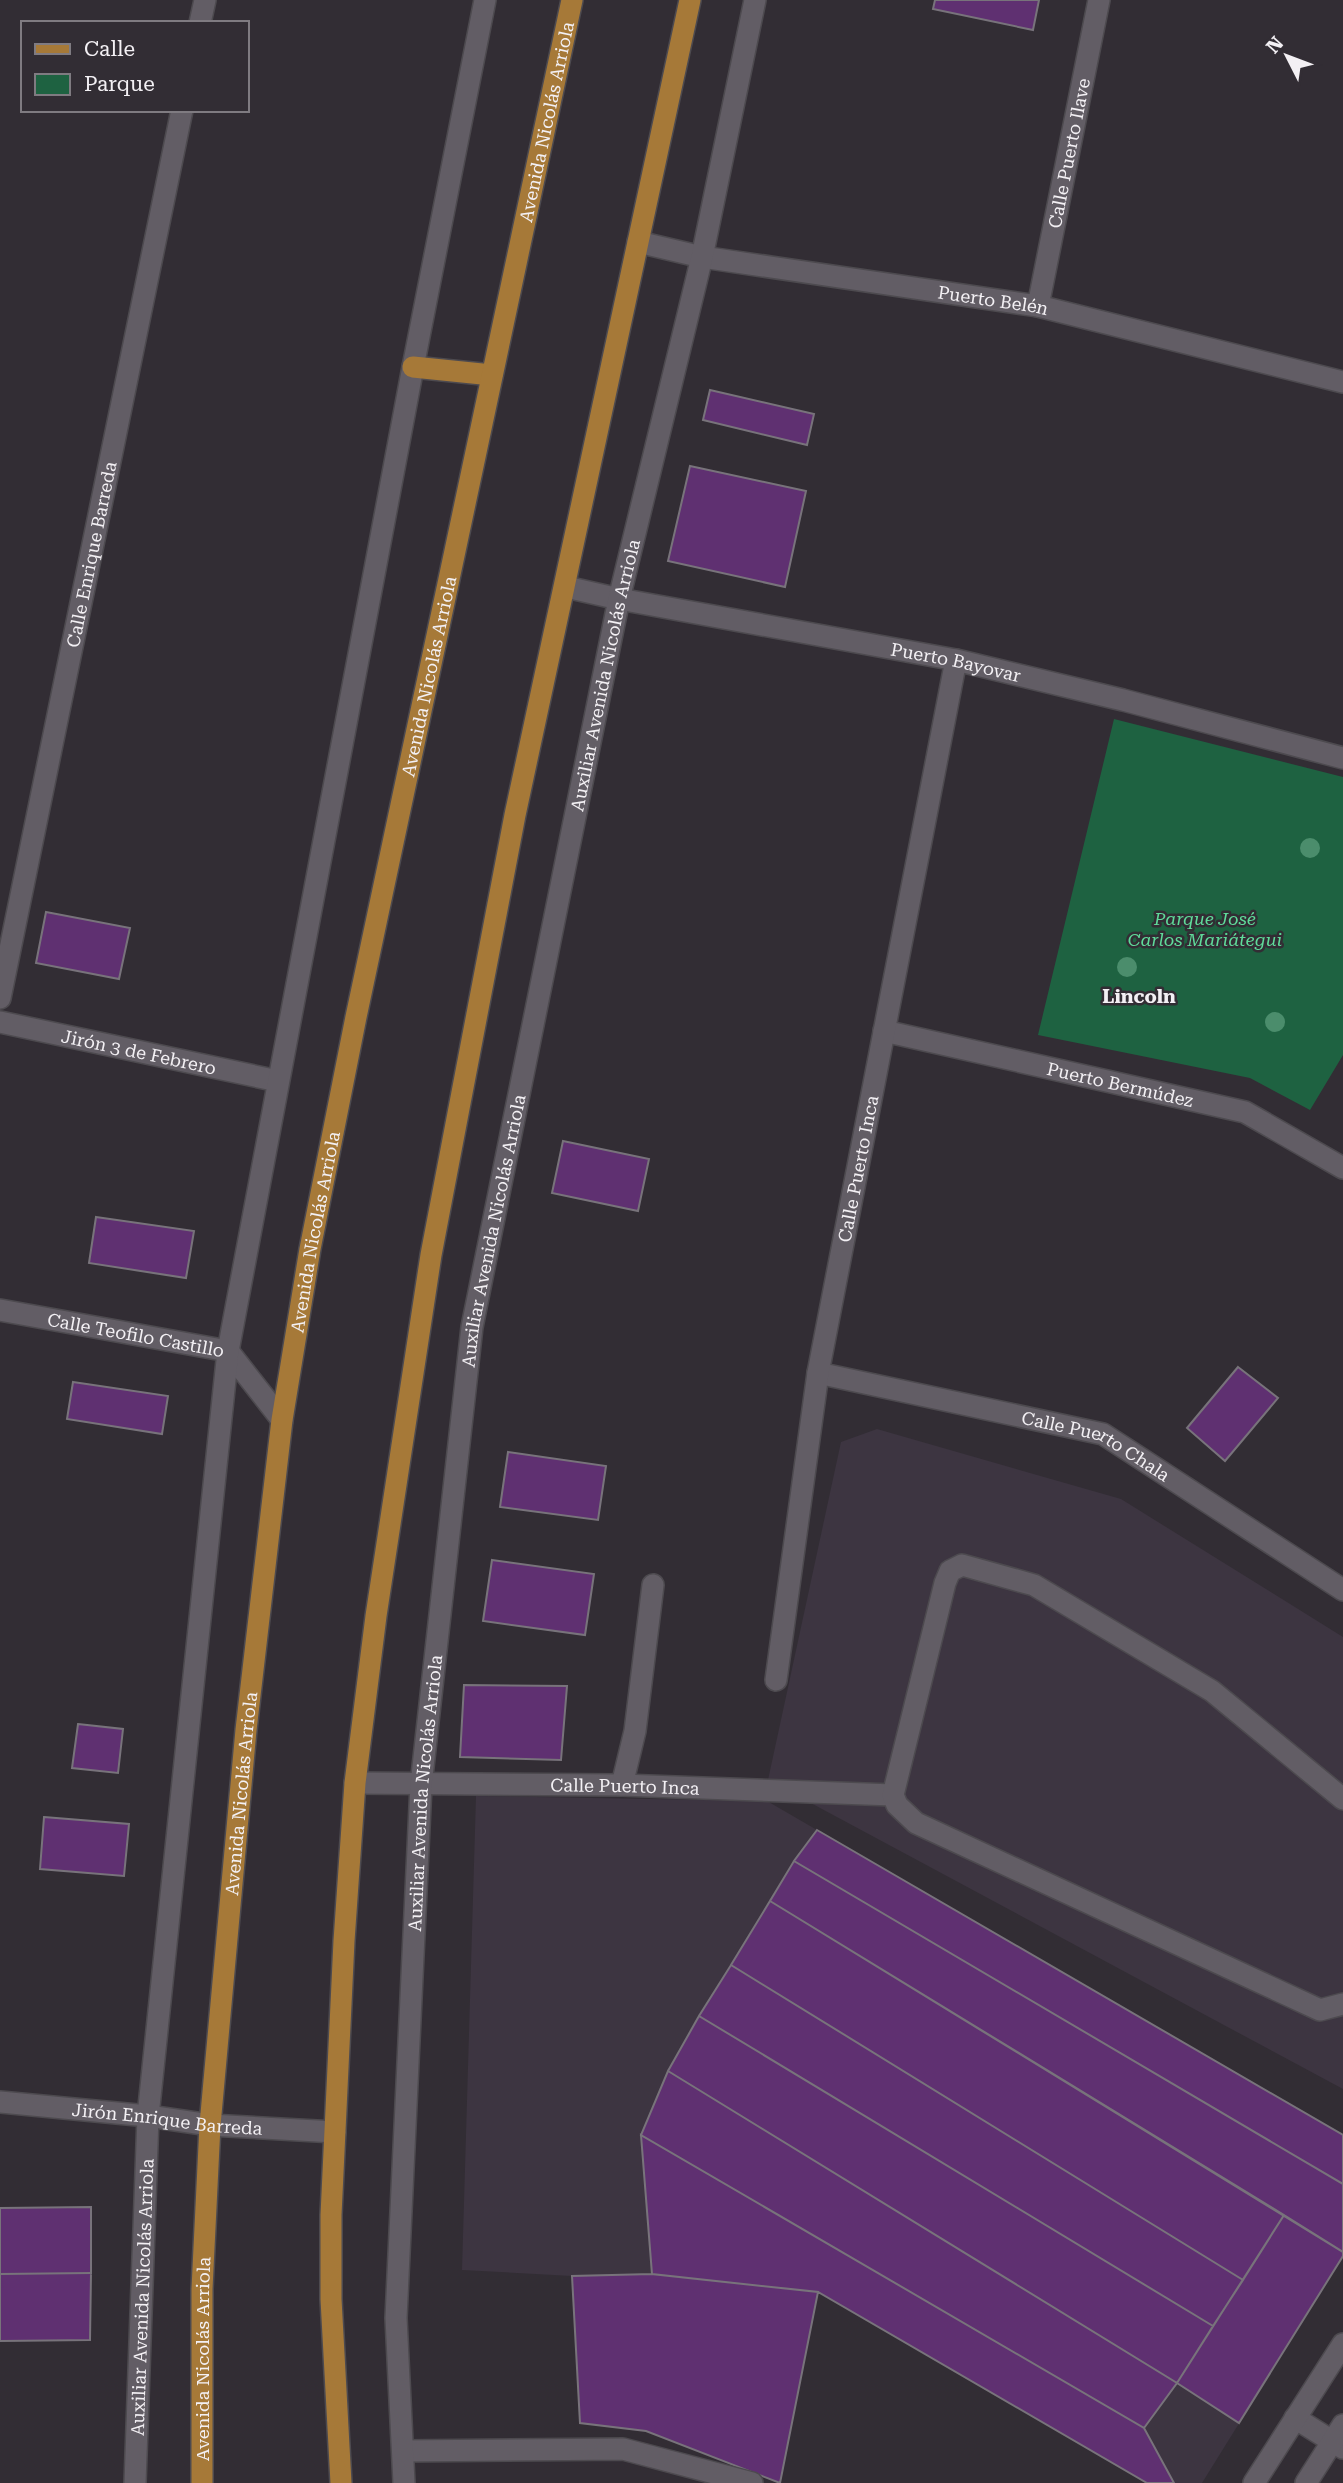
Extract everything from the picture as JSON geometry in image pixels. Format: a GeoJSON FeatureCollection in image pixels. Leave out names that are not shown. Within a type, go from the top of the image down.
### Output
{"type":"FeatureCollection","features":[{"type":"Feature","properties":{"kind":"main road","name":"Avenida Nicolás Arriola"},"geometry":{"type":"LineString","coordinates":[[202,2483],[202,2289],[210,2125],[246,1730],[282,1420],[310,1249],[353,1030],[572,0]]}},
{"type":"Feature","properties":{"kind":"main road"},"geometry":{"type":"LineString","coordinates":[[341,2483],[331,2298],[344,1941],[355,1783],[400,1451],[431,1255],[515,815],[690,0]]}},
{"type":"Feature","properties":{"kind":"main road"},"geometry":{"type":"LineString","coordinates":[[413,367],[492,375]]}},
{"type":"Feature","properties":{"kind":"street"},"geometry":{"type":"LineString","coordinates":[[200,21],[205,0]]}},
{"type":"Feature","properties":{"kind":"street","name":"Auxiliar Avenida Nicolás Arriola"},"geometry":{"type":"LineString","coordinates":[[135,2483],[148,2116],[228,1351],[413,367],[485,0]]}},
{"type":"Feature","properties":{"kind":"street","name":"Auxiliar Avenida Nicolás Arriola"},"geometry":{"type":"LineString","coordinates":[[404,2483],[396,2318],[421,1785],[472,1328],[620,599],[702,257],[755,0]]}},
{"type":"Feature","properties":{"kind":"street","name":"Calle Puerto Ilave"},"geometry":{"type":"LineString","coordinates":[[1038,306],[1099,0]]}},
{"type":"Feature","properties":{"kind":"street","name":"Calle Enrique Barreda"},"geometry":{"type":"LineString","coordinates":[[0,998],[182,112]]}},
{"type":"Feature","properties":{"kind":"street","name":"Puerto Belén"},"geometry":{"type":"LineString","coordinates":[[638,242],[702,257],[1038,306],[1343,382]]}},
{"type":"Feature","properties":{"kind":"street","name":"Puerto Bayovar"},"geometry":{"type":"LineString","coordinates":[[566,587],[956,660],[1124,700],[1343,758]]}},
{"type":"Feature","properties":{"kind":"street","name":"Calle Puerto Inca"},"geometry":{"type":"LineString","coordinates":[[776,1679],[818,1373],[956,660]]}},
{"type":"Feature","properties":{"kind":"street","name":"Jirón 3 de Febrero"},"geometry":{"type":"LineString","coordinates":[[0,1023],[278,1082]]}},
{"type":"Feature","properties":{"kind":"street","name":"Puerto Bermúdez"},"geometry":{"type":"LineString","coordinates":[[884,1031],[1245,1112],[1343,1168]]}},
{"type":"Feature","properties":{"kind":"street","name":"Calle Teofilo Castillo"},"geometry":{"type":"LineString","coordinates":[[0,1310],[228,1351],[282,1420]]}},
{"type":"Feature","properties":{"kind":"street","name":"Calle Puerto Chala"},"geometry":{"type":"LineString","coordinates":[[818,1373],[1103,1434],[1343,1590]]}},
{"type":"Feature","properties":{"kind":"street"},"geometry":{"type":"LineString","coordinates":[[1343,1799],[1212,1691],[1034,1585],[962,1565],[950,1571],[944,1583],[893,1795],[897,1805],[916,1823],[1320,2010],[1343,2004]]}},
{"type":"Feature","properties":{"kind":"street"},"geometry":{"type":"LineString","coordinates":[[622,1784],[635,1731],[653,1585]]}},
{"type":"Feature","properties":{"kind":"street","name":"Calle Puerto Inca"},"geometry":{"type":"LineString","coordinates":[[355,1783],[622,1784],[893,1795]]}},
{"type":"Feature","properties":{"kind":"street","name":"Jirón Enrique Barreda"},"geometry":{"type":"LineString","coordinates":[[0,2102],[148,2116],[210,2125],[335,2132]]}},
{"type":"Feature","properties":{"kind":"street"},"geometry":{"type":"LineString","coordinates":[[1254,2483],[1343,2343]]}},
{"type":"Feature","properties":{"kind":"street"},"geometry":{"type":"LineString","coordinates":[[1295,2418],[1340,2438],[1306,2483]]}},
{"type":"Feature","properties":{"kind":"street"},"geometry":{"type":"LineString","coordinates":[[403,2451],[623,2449],[752,2483]]}},
{"type":"Feature","properties":{"kind":"shaded area"},"geometry":{"type":"Polygon","coordinates":[[[877,1429],[1121,1499],[1343,1637],[1343,2089],[768,1780],[841,1442],[877,1429]]]}},
{"type":"Feature","properties":{"kind":"shaded area"},"geometry":{"type":"Polygon","coordinates":[[[476,1796],[767,1801],[1343,2135],[1343,2256],[1202,2483],[1147,2483],[818,2292],[706,2278],[572,2276],[462,2270],[476,1796]]]}},
{"type":"Feature","properties":{"kind":"green space","name":"Parque José Carlos Mariátegui"},"geometry":{"type":"Polygon","coordinates":[[[1114,719],[1343,777],[1343,1055],[1310,1110],[1250,1078],[1038,1035],[1114,719]]]}},
{"type":"Feature","properties":{"kind":"building"},"geometry":{"type":"Polygon","coordinates":[[[935,0],[1039,0],[1033,30],[933,9],[935,0]]]}},
{"type":"Feature","properties":{"kind":"building"},"geometry":{"type":"Polygon","coordinates":[[[710,390],[814,414],[807,445],[703,420],[710,390]]]}},
{"type":"Feature","properties":{"kind":"building"},"geometry":{"type":"Polygon","coordinates":[[[690,466],[806,491],[785,587],[668,561],[690,466]]]}},
{"type":"Feature","properties":{"kind":"building"},"geometry":{"type":"Polygon","coordinates":[[[46,912],[130,928],[119,979],[36,963],[46,912]]]}},
{"type":"Feature","properties":{"kind":"building"},"geometry":{"type":"Polygon","coordinates":[[[563,1141],[649,1159],[638,1211],[552,1193],[563,1141]]]}},
{"type":"Feature","properties":{"kind":"building"},"geometry":{"type":"Polygon","coordinates":[[[96,1217],[194,1231],[186,1278],[89,1263],[96,1217]]]}},
{"type":"Feature","properties":{"kind":"building"},"geometry":{"type":"Polygon","coordinates":[[[1238,1367],[1278,1398],[1225,1461],[1187,1428],[1238,1367]]]}},
{"type":"Feature","properties":{"kind":"building"},"geometry":{"type":"Polygon","coordinates":[[[73,1382],[168,1396],[162,1434],[67,1419],[73,1382]]]}},
{"type":"Feature","properties":{"kind":"building"},"geometry":{"type":"Polygon","coordinates":[[[508,1452],[606,1466],[598,1520],[500,1507],[508,1452]]]}},
{"type":"Feature","properties":{"kind":"building"},"geometry":{"type":"Polygon","coordinates":[[[492,1560],[594,1574],[585,1635],[483,1621],[492,1560]]]}},
{"type":"Feature","properties":{"kind":"building"},"geometry":{"type":"Polygon","coordinates":[[[464,1685],[567,1686],[561,1760],[460,1757],[464,1685]]]}},
{"type":"Feature","properties":{"kind":"building"},"geometry":{"type":"Polygon","coordinates":[[[78,1724],[123,1729],[118,1773],[72,1768],[78,1724]]]}},
{"type":"Feature","properties":{"kind":"building"},"geometry":{"type":"Polygon","coordinates":[[[44,1817],[129,1824],[124,1876],[40,1869],[44,1817]]]}},
{"type":"Feature","properties":{"kind":"building"},"geometry":{"type":"Polygon","coordinates":[[[817,1830],[1343,2135],[1343,2184],[794,1861],[817,1830]]]}},
{"type":"Feature","properties":{"kind":"building"},"geometry":{"type":"Polygon","coordinates":[[[794,1861],[1343,2184],[1343,2252],[770,1901],[794,1861]]]}},
{"type":"Feature","properties":{"kind":"building"},"geometry":{"type":"Polygon","coordinates":[[[770,1901],[1284,2215],[1243,2280],[731,1965],[770,1901]]]}},
{"type":"Feature","properties":{"kind":"building"},"geometry":{"type":"Polygon","coordinates":[[[731,1965],[1243,2280],[1213,2326],[699,2016],[731,1965]]]}},
{"type":"Feature","properties":{"kind":"building"},"geometry":{"type":"Polygon","coordinates":[[[699,2016],[1213,2326],[1177,2383],[668,2071],[699,2016]]]}},
{"type":"Feature","properties":{"kind":"building"},"geometry":{"type":"Polygon","coordinates":[[[668,2071],[1177,2383],[1144,2428],[641,2135],[668,2071]]]}},
{"type":"Feature","properties":{"kind":"building"},"geometry":{"type":"Polygon","coordinates":[[[641,2135],[1144,2428],[1174,2483],[1147,2483],[818,2292],[652,2274],[641,2135]]]}},
{"type":"Feature","properties":{"kind":"building"},"geometry":{"type":"Polygon","coordinates":[[[91,2207],[91,2273],[0,2274],[0,2208],[91,2207]]]}},
{"type":"Feature","properties":{"kind":"building"},"geometry":{"type":"Polygon","coordinates":[[[1284,2215],[1343,2252],[1343,2256],[1239,2423],[1177,2383],[1284,2215]]]}},
{"type":"Feature","properties":{"kind":"building"},"geometry":{"type":"Polygon","coordinates":[[[91,2273],[90,2340],[0,2341],[0,2274],[91,2273]]]}},
{"type":"Feature","properties":{"kind":"building"},"geometry":{"type":"Polygon","coordinates":[[[652,2274],[818,2292],[780,2483],[646,2431],[580,2423],[572,2276],[652,2274]]]}},
{"type":"Feature","properties":{"kind":"district","name":"Lincoln"},"geometry":{"type":"Point","coordinates":[1139,996]}}]}
